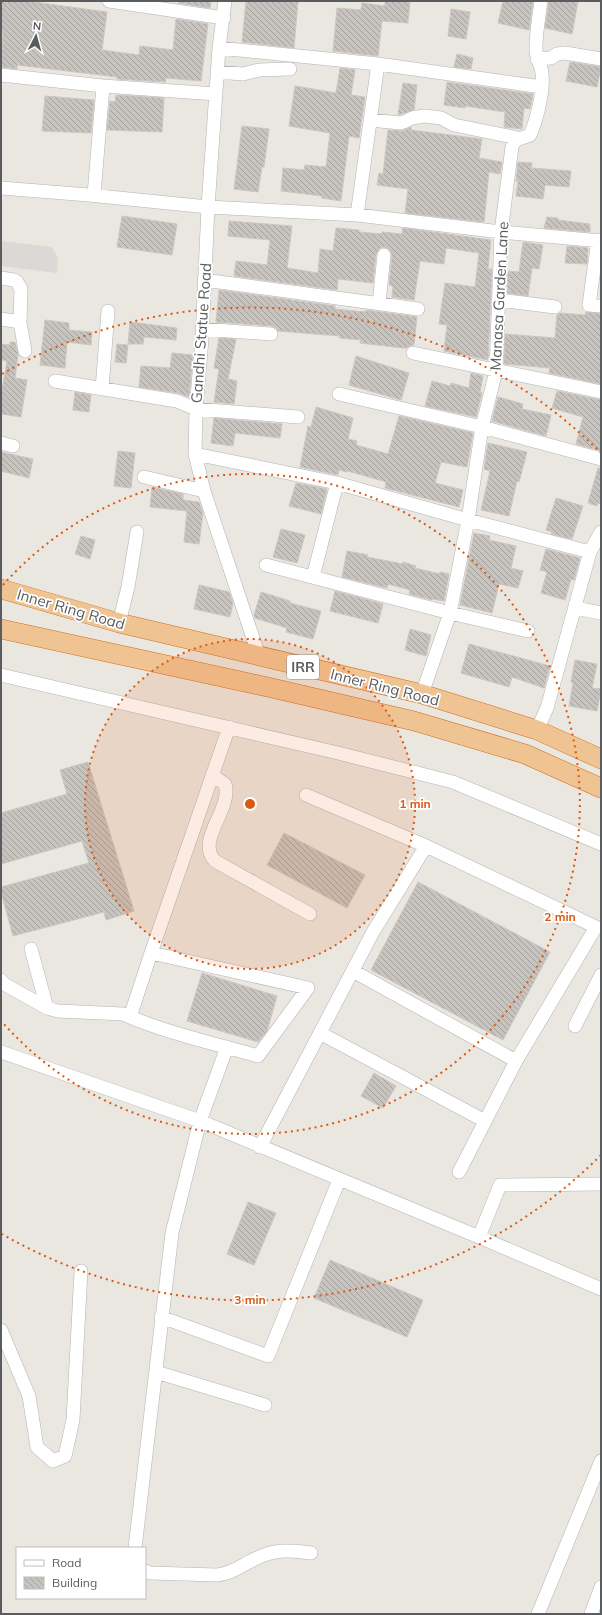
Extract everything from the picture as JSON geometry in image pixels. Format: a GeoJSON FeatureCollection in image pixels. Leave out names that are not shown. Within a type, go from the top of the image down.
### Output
{"type":"FeatureCollection","features":[{"type":"Feature","properties":{"kind":"highway","name":"Inner Ring Road"},"geometry":{"type":"LineString","coordinates":[[1,589],[119,623],[422,694],[537,730],[601,759]]}},
{"type":"Feature","properties":{"kind":"highway","name":"Inner Ring Road"},"geometry":{"type":"LineString","coordinates":[[1,629],[272,688],[414,721],[525,754],[601,788]]}},
{"type":"Feature","properties":{"kind":"street"},"geometry":{"type":"LineString","coordinates":[[109,1],[224,18]]}},
{"type":"Feature","properties":{"kind":"street","name":"Gandhi Statue Road"},"geometry":{"type":"LineString","coordinates":[[225,1],[217,72],[194,454],[204,491],[259,656]]}},
{"type":"Feature","properties":{"kind":"street"},"geometry":{"type":"LineString","coordinates":[[370,120],[400,123],[412,118],[424,116],[441,118],[454,124],[518,138],[530,135],[533,128],[542,87],[542,72],[536,59],[541,1]]}},
{"type":"Feature","properties":{"kind":"street"},"geometry":{"type":"LineString","coordinates":[[219,48],[378,64],[542,87]]}},
{"type":"Feature","properties":{"kind":"street"},"geometry":{"type":"LineString","coordinates":[[536,59],[551,58],[557,54],[565,53],[601,59]]}},
{"type":"Feature","properties":{"kind":"street"},"geometry":{"type":"LineString","coordinates":[[357,216],[378,64]]}},
{"type":"Feature","properties":{"kind":"street"},"geometry":{"type":"LineString","coordinates":[[217,72],[243,74],[259,70],[290,69]]}},
{"type":"Feature","properties":{"kind":"street"},"geometry":{"type":"LineString","coordinates":[[1,75],[103,86],[216,94]]}},
{"type":"Feature","properties":{"kind":"street"},"geometry":{"type":"LineString","coordinates":[[94,195],[103,86]]}},
{"type":"Feature","properties":{"kind":"street","name":"Manasa Garden Lane"},"geometry":{"type":"LineString","coordinates":[[422,694],[450,613],[468,520],[482,427],[496,371],[501,232],[512,147],[518,138]]}},
{"type":"Feature","properties":{"kind":"street"},"geometry":{"type":"LineString","coordinates":[[1,188],[94,195],[208,207],[357,216],[600,241],[589,305],[601,306]]}},
{"type":"Feature","properties":{"kind":"street"},"geometry":{"type":"LineString","coordinates":[[379,303],[384,255]]}},
{"type":"Feature","properties":{"kind":"street"},"geometry":{"type":"LineString","coordinates":[[1,278],[14,280],[21,289],[20,322],[26,351]]}},
{"type":"Feature","properties":{"kind":"street"},"geometry":{"type":"LineString","coordinates":[[204,280],[418,309]]}},
{"type":"Feature","properties":{"kind":"street"},"geometry":{"type":"LineString","coordinates":[[499,300],[555,308]]}},
{"type":"Feature","properties":{"kind":"street"},"geometry":{"type":"LineString","coordinates":[[102,389],[108,311]]}},
{"type":"Feature","properties":{"kind":"street"},"geometry":{"type":"LineString","coordinates":[[1,319],[20,322]]}},
{"type":"Feature","properties":{"kind":"street"},"geometry":{"type":"LineString","coordinates":[[202,329],[271,334]]}},
{"type":"Feature","properties":{"kind":"street"},"geometry":{"type":"LineString","coordinates":[[413,353],[601,392]]}},
{"type":"Feature","properties":{"kind":"street"},"geometry":{"type":"LineString","coordinates":[[55,381],[177,401],[196,409],[298,417]]}},
{"type":"Feature","properties":{"kind":"street"},"geometry":{"type":"LineString","coordinates":[[340,394],[482,427],[601,459]]}},
{"type":"Feature","properties":{"kind":"street"},"geometry":{"type":"LineString","coordinates":[[194,454],[337,483],[468,520],[590,552]]}},
{"type":"Feature","properties":{"kind":"street"},"geometry":{"type":"LineString","coordinates":[[144,477],[204,491]]}},
{"type":"Feature","properties":{"kind":"street"},"geometry":{"type":"LineString","coordinates":[[314,577],[337,483]]}},
{"type":"Feature","properties":{"kind":"street"},"geometry":{"type":"LineString","coordinates":[[119,623],[128,586],[137,532]]}},
{"type":"Feature","properties":{"kind":"street"},"geometry":{"type":"LineString","coordinates":[[537,730],[547,708],[590,552],[601,532]]}},
{"type":"Feature","properties":{"kind":"street"},"geometry":{"type":"LineString","coordinates":[[266,565],[450,613],[528,631]]}},
{"type":"Feature","properties":{"kind":"street"},"geometry":{"type":"LineString","coordinates":[[575,608],[601,612]]}},
{"type":"Feature","properties":{"kind":"street"},"geometry":{"type":"LineString","coordinates":[[1,675],[229,727],[453,782],[601,844]]}},
{"type":"Feature","properties":{"kind":"street"},"geometry":{"type":"LineString","coordinates":[[130,1017],[150,953],[229,727]]}},
{"type":"Feature","properties":{"kind":"street"},"geometry":{"type":"LineString","coordinates":[[212,775],[225,784],[227,796],[220,817],[212,829],[209,850],[212,857],[310,914]]}},
{"type":"Feature","properties":{"kind":"street"},"geometry":{"type":"LineString","coordinates":[[306,795],[426,846],[596,927],[516,1061],[459,1172]]}},
{"type":"Feature","properties":{"kind":"street"},"geometry":{"type":"LineString","coordinates":[[260,1147],[373,932],[426,846]]}},
{"type":"Feature","properties":{"kind":"street"},"geometry":{"type":"LineString","coordinates":[[31,949],[47,1008]]}},
{"type":"Feature","properties":{"kind":"street"},"geometry":{"type":"LineString","coordinates":[[1,980],[4,984],[47,1008],[58,1011],[123,1014],[150,1025],[258,1056],[308,988],[150,953]]}},
{"type":"Feature","properties":{"kind":"street"},"geometry":{"type":"LineString","coordinates":[[353,971],[516,1061]]}},
{"type":"Feature","properties":{"kind":"street"},"geometry":{"type":"LineString","coordinates":[[575,1026],[601,975]]}},
{"type":"Feature","properties":{"kind":"street"},"geometry":{"type":"LineString","coordinates":[[320,1033],[485,1121]]}},
{"type":"Feature","properties":{"kind":"street"},"geometry":{"type":"LineString","coordinates":[[135,1547],[172,1233],[200,1121],[227,1047]]}},
{"type":"Feature","properties":{"kind":"street"},"geometry":{"type":"LineString","coordinates":[[1,1052],[200,1121],[601,1289]]}},
{"type":"Feature","properties":{"kind":"street"},"geometry":{"type":"LineString","coordinates":[[161,1317],[268,1356],[339,1180]]}},
{"type":"Feature","properties":{"kind":"street"},"geometry":{"type":"LineString","coordinates":[[479,1237],[500,1185],[601,1184]]}},
{"type":"Feature","properties":{"kind":"street"},"geometry":{"type":"LineString","coordinates":[[1,1330],[29,1396],[37,1447],[53,1461],[65,1456],[73,1420],[81,1270]]}},
{"type":"Feature","properties":{"kind":"street"},"geometry":{"type":"LineString","coordinates":[[156,1372],[265,1406]]}},
{"type":"Feature","properties":{"kind":"street"},"geometry":{"type":"LineString","coordinates":[[538,1614],[601,1460]]}},
{"type":"Feature","properties":{"kind":"street"},"geometry":{"type":"LineString","coordinates":[[146,1571],[150,1573],[227,1574],[272,1552],[282,1550],[311,1553]]}},
{"type":"Feature","properties":{"kind":"street"},"geometry":{"type":"LineString","coordinates":[[591,1614],[601,1587]]}},
{"type":"Feature","properties":{"kind":"shaded area"},"geometry":{"type":"Polygon","coordinates":[[[1,241],[52,247],[58,259],[57,273],[1,266],[1,241]]]}},
{"type":"Feature","properties":{"kind":"building"},"geometry":{"type":"Polygon","coordinates":[[[1,1],[26,1],[107,12],[102,50],[139,55],[140,46],[173,50],[176,19],[208,24],[201,81],[166,78],[165,82],[117,79],[117,77],[17,65],[17,69],[1,67],[3,33],[1,32],[1,1]]]}},
{"type":"Feature","properties":{"kind":"building"},"geometry":{"type":"Polygon","coordinates":[[[179,1],[211,1],[210,8],[178,3],[179,1]]]}},
{"type":"Feature","properties":{"kind":"building"},"geometry":{"type":"Polygon","coordinates":[[[246,1],[298,1],[294,48],[242,42],[246,1]]]}},
{"type":"Feature","properties":{"kind":"building"},"geometry":{"type":"Polygon","coordinates":[[[385,1],[410,1],[408,23],[382,21],[378,56],[333,51],[337,8],[361,10],[362,3],[385,6],[385,1]]]}},
{"type":"Feature","properties":{"kind":"building"},"geometry":{"type":"Polygon","coordinates":[[[503,1],[533,1],[529,30],[498,23],[503,1]]]}},
{"type":"Feature","properties":{"kind":"building"},"geometry":{"type":"Polygon","coordinates":[[[549,1],[578,1],[572,34],[545,28],[549,1]]]}},
{"type":"Feature","properties":{"kind":"building"},"geometry":{"type":"Polygon","coordinates":[[[451,9],[470,12],[466,39],[448,36],[451,9]]]}},
{"type":"Feature","properties":{"kind":"building"},"geometry":{"type":"Polygon","coordinates":[[[457,54],[473,58],[471,69],[454,67],[457,54]]]}},
{"type":"Feature","properties":{"kind":"building"},"geometry":{"type":"Polygon","coordinates":[[[570,62],[601,67],[597,87],[566,81],[570,62]]]}},
{"type":"Feature","properties":{"kind":"building"},"geometry":{"type":"Polygon","coordinates":[[[340,68],[355,70],[351,95],[365,97],[359,138],[349,136],[341,201],[322,198],[322,196],[281,191],[283,168],[304,170],[305,165],[326,167],[330,133],[289,126],[295,86],[336,93],[340,68]]]}},
{"type":"Feature","properties":{"kind":"building"},"geometry":{"type":"Polygon","coordinates":[[[447,82],[533,94],[530,109],[524,108],[522,129],[504,127],[505,112],[465,106],[465,108],[444,105],[447,82]]]}},
{"type":"Feature","properties":{"kind":"building"},"geometry":{"type":"Polygon","coordinates":[[[403,83],[417,85],[414,110],[398,115],[403,83]]]}},
{"type":"Feature","properties":{"kind":"building"},"geometry":{"type":"Polygon","coordinates":[[[116,95],[164,98],[162,132],[107,130],[110,101],[115,102],[116,95]]]}},
{"type":"Feature","properties":{"kind":"building"},"geometry":{"type":"Polygon","coordinates":[[[45,96],[94,100],[91,133],[42,131],[45,96]]]}},
{"type":"Feature","properties":{"kind":"building"},"geometry":{"type":"Polygon","coordinates":[[[242,126],[269,129],[264,167],[262,167],[258,192],[234,189],[242,126]]]}},
{"type":"Feature","properties":{"kind":"building"},"geometry":{"type":"Polygon","coordinates":[[[411,127],[411,130],[482,139],[479,158],[502,162],[500,174],[489,172],[484,222],[405,213],[408,189],[377,185],[379,173],[383,174],[388,130],[402,131],[411,127]]]}},
{"type":"Feature","properties":{"kind":"building"},"geometry":{"type":"Polygon","coordinates":[[[518,162],[532,163],[531,168],[571,171],[569,187],[545,185],[543,199],[516,196],[518,162]]]}},
{"type":"Feature","properties":{"kind":"building"},"geometry":{"type":"Polygon","coordinates":[[[122,216],[177,224],[172,255],[117,247],[122,216]]]}},
{"type":"Feature","properties":{"kind":"building"},"geometry":{"type":"Polygon","coordinates":[[[547,217],[590,224],[590,232],[544,228],[547,217]]]}},
{"type":"Feature","properties":{"kind":"building"},"geometry":{"type":"Polygon","coordinates":[[[229,221],[292,226],[287,268],[318,273],[320,249],[333,251],[336,228],[359,230],[359,232],[402,234],[403,228],[491,240],[488,269],[492,269],[488,360],[444,351],[447,325],[439,324],[445,283],[475,287],[479,253],[446,248],[444,264],[420,261],[414,300],[392,297],[393,286],[389,285],[392,255],[389,249],[385,247],[380,248],[376,254],[373,283],[338,279],[337,290],[234,276],[236,261],[267,265],[270,240],[228,236],[229,221]]]}},
{"type":"Feature","properties":{"kind":"building"},"geometry":{"type":"Polygon","coordinates":[[[523,242],[543,245],[539,269],[532,268],[528,296],[507,293],[508,271],[519,272],[523,242]]]}},
{"type":"Feature","properties":{"kind":"building"},"geometry":{"type":"Polygon","coordinates":[[[567,246],[588,248],[587,264],[565,263],[567,246]]]}},
{"type":"Feature","properties":{"kind":"building"},"geometry":{"type":"Polygon","coordinates":[[[219,290],[335,306],[335,309],[365,312],[366,310],[417,317],[414,345],[403,348],[360,343],[361,340],[339,338],[340,336],[278,331],[272,326],[216,322],[219,290]]]}},
{"type":"Feature","properties":{"kind":"building"},"geometry":{"type":"Polygon","coordinates":[[[586,312],[601,314],[601,384],[549,373],[550,368],[504,364],[505,334],[555,338],[557,315],[560,313],[585,315],[586,312]]]}},
{"type":"Feature","properties":{"kind":"building"},"geometry":{"type":"Polygon","coordinates":[[[45,320],[69,323],[69,330],[92,332],[91,345],[67,342],[65,368],[40,365],[45,320]]]}},
{"type":"Feature","properties":{"kind":"building"},"geometry":{"type":"Polygon","coordinates":[[[130,322],[177,328],[176,340],[144,337],[143,344],[128,344],[130,322]]]}},
{"type":"Feature","properties":{"kind":"building"},"geometry":{"type":"Polygon","coordinates":[[[219,338],[236,339],[228,379],[237,381],[234,404],[214,402],[219,369],[214,368],[219,338]]]}},
{"type":"Feature","properties":{"kind":"building"},"geometry":{"type":"Polygon","coordinates":[[[10,342],[15,342],[18,354],[15,378],[27,380],[21,417],[1,414],[1,395],[7,361],[1,360],[1,344],[10,345],[10,342]]]}},
{"type":"Feature","properties":{"kind":"building"},"geometry":{"type":"Polygon","coordinates":[[[117,344],[128,345],[126,363],[115,362],[117,344]]]}},
{"type":"Feature","properties":{"kind":"building"},"geometry":{"type":"Polygon","coordinates":[[[172,353],[193,355],[189,397],[178,393],[139,387],[141,366],[170,368],[172,353]]]}},
{"type":"Feature","properties":{"kind":"building"},"geometry":{"type":"Polygon","coordinates":[[[356,356],[409,373],[401,400],[349,385],[356,356]]]}},
{"type":"Feature","properties":{"kind":"building"},"geometry":{"type":"Polygon","coordinates":[[[471,373],[483,376],[480,392],[482,393],[476,417],[425,406],[432,381],[450,386],[451,383],[469,388],[471,373]]]}},
{"type":"Feature","properties":{"kind":"building"},"geometry":{"type":"Polygon","coordinates":[[[557,391],[601,400],[601,451],[576,444],[583,417],[552,408],[557,391]]]}},
{"type":"Feature","properties":{"kind":"building"},"geometry":{"type":"Polygon","coordinates":[[[75,392],[91,395],[89,412],[73,410],[75,392]]]}},
{"type":"Feature","properties":{"kind":"building"},"geometry":{"type":"Polygon","coordinates":[[[498,397],[523,404],[522,409],[551,415],[546,436],[492,421],[498,397]]]}},
{"type":"Feature","properties":{"kind":"building"},"geometry":{"type":"Polygon","coordinates":[[[316,407],[353,418],[348,439],[357,441],[356,445],[388,454],[399,416],[473,433],[467,467],[441,462],[435,483],[463,490],[459,507],[385,488],[386,482],[348,471],[339,470],[338,475],[300,467],[308,426],[311,427],[316,407]]]}},
{"type":"Feature","properties":{"kind":"building"},"geometry":{"type":"Polygon","coordinates":[[[214,418],[282,424],[280,438],[235,433],[233,446],[211,443],[214,418]]]}},
{"type":"Feature","properties":{"kind":"building"},"geometry":{"type":"Polygon","coordinates":[[[488,443],[527,452],[519,482],[517,481],[509,516],[481,510],[490,471],[484,469],[488,443]]]}},
{"type":"Feature","properties":{"kind":"building"},"geometry":{"type":"Polygon","coordinates":[[[118,451],[135,453],[131,488],[114,486],[118,451]]]}},
{"type":"Feature","properties":{"kind":"building"},"geometry":{"type":"Polygon","coordinates":[[[1,452],[33,459],[29,478],[1,471],[1,452]]]}},
{"type":"Feature","properties":{"kind":"building"},"geometry":{"type":"Polygon","coordinates":[[[598,468],[601,468],[601,504],[598,503],[597,506],[588,503],[598,468]]]}},
{"type":"Feature","properties":{"kind":"building"},"geometry":{"type":"Polygon","coordinates":[[[296,483],[327,489],[321,514],[289,506],[296,483]]]}},
{"type":"Feature","properties":{"kind":"building"},"geometry":{"type":"Polygon","coordinates":[[[152,487],[183,494],[183,500],[199,502],[203,513],[199,544],[184,542],[187,511],[150,507],[152,487]]]}},
{"type":"Feature","properties":{"kind":"building"},"geometry":{"type":"Polygon","coordinates":[[[556,498],[583,506],[572,539],[551,534],[552,532],[546,530],[556,498]]]}},
{"type":"Feature","properties":{"kind":"building"},"geometry":{"type":"Polygon","coordinates":[[[281,529],[305,535],[297,563],[273,557],[281,529]]]}},
{"type":"Feature","properties":{"kind":"building"},"geometry":{"type":"Polygon","coordinates":[[[474,533],[490,536],[489,540],[516,546],[511,568],[523,571],[518,588],[499,584],[492,613],[460,605],[474,533]]]}},
{"type":"Feature","properties":{"kind":"building"},"geometry":{"type":"Polygon","coordinates":[[[81,536],[95,540],[90,559],[75,554],[81,536]]]}},
{"type":"Feature","properties":{"kind":"building"},"geometry":{"type":"Polygon","coordinates":[[[546,549],[580,558],[574,580],[571,579],[565,600],[541,593],[547,572],[540,570],[546,549]]]}},
{"type":"Feature","properties":{"kind":"building"},"geometry":{"type":"Polygon","coordinates":[[[347,551],[368,555],[367,557],[403,564],[403,562],[416,566],[415,568],[440,574],[440,572],[449,574],[444,601],[432,600],[409,594],[410,590],[388,584],[387,588],[342,577],[347,551]]]}},
{"type":"Feature","properties":{"kind":"building"},"geometry":{"type":"Polygon","coordinates":[[[199,585],[229,592],[233,603],[230,617],[194,609],[199,585]]]}},
{"type":"Feature","properties":{"kind":"building"},"geometry":{"type":"Polygon","coordinates":[[[335,591],[383,604],[378,623],[330,611],[335,591]]]}},
{"type":"Feature","properties":{"kind":"building"},"geometry":{"type":"Polygon","coordinates":[[[261,592],[290,601],[290,603],[321,611],[313,639],[286,632],[287,628],[255,618],[254,615],[261,592]]]}},
{"type":"Feature","properties":{"kind":"building"},"geometry":{"type":"Polygon","coordinates":[[[410,629],[431,635],[426,656],[405,650],[410,629]]]}},
{"type":"Feature","properties":{"kind":"building"},"geometry":{"type":"Polygon","coordinates":[[[469,644],[550,666],[544,688],[512,677],[509,687],[461,673],[469,644]]]}},
{"type":"Feature","properties":{"kind":"building"},"geometry":{"type":"Polygon","coordinates":[[[575,660],[597,664],[592,688],[601,689],[597,711],[569,706],[575,660]]]}},
{"type":"Feature","properties":{"kind":"building"},"geometry":{"type":"Polygon","coordinates":[[[88,762],[134,911],[106,920],[104,912],[13,936],[1,887],[89,863],[82,841],[1,864],[1,813],[67,794],[60,770],[88,762]]]}},
{"type":"Feature","properties":{"kind":"building"},"geometry":{"type":"Polygon","coordinates":[[[284,833],[365,875],[347,908],[267,865],[284,833]]]}},
{"type":"Feature","properties":{"kind":"building"},"geometry":{"type":"Polygon","coordinates":[[[418,882],[550,952],[503,1040],[371,970],[418,882]]]}},
{"type":"Feature","properties":{"kind":"building"},"geometry":{"type":"Polygon","coordinates":[[[202,973],[277,996],[267,1031],[258,1042],[187,1021],[202,973]]]}},
{"type":"Feature","properties":{"kind":"building"},"geometry":{"type":"Polygon","coordinates":[[[374,1073],[396,1086],[383,1108],[361,1096],[374,1073]]]}},
{"type":"Feature","properties":{"kind":"building"},"geometry":{"type":"Polygon","coordinates":[[[248,1202],[276,1213],[254,1265],[227,1254],[248,1202]]]}},
{"type":"Feature","properties":{"kind":"building"},"geometry":{"type":"Polygon","coordinates":[[[330,1260],[423,1300],[407,1337],[314,1298],[330,1260]]]}}]}
